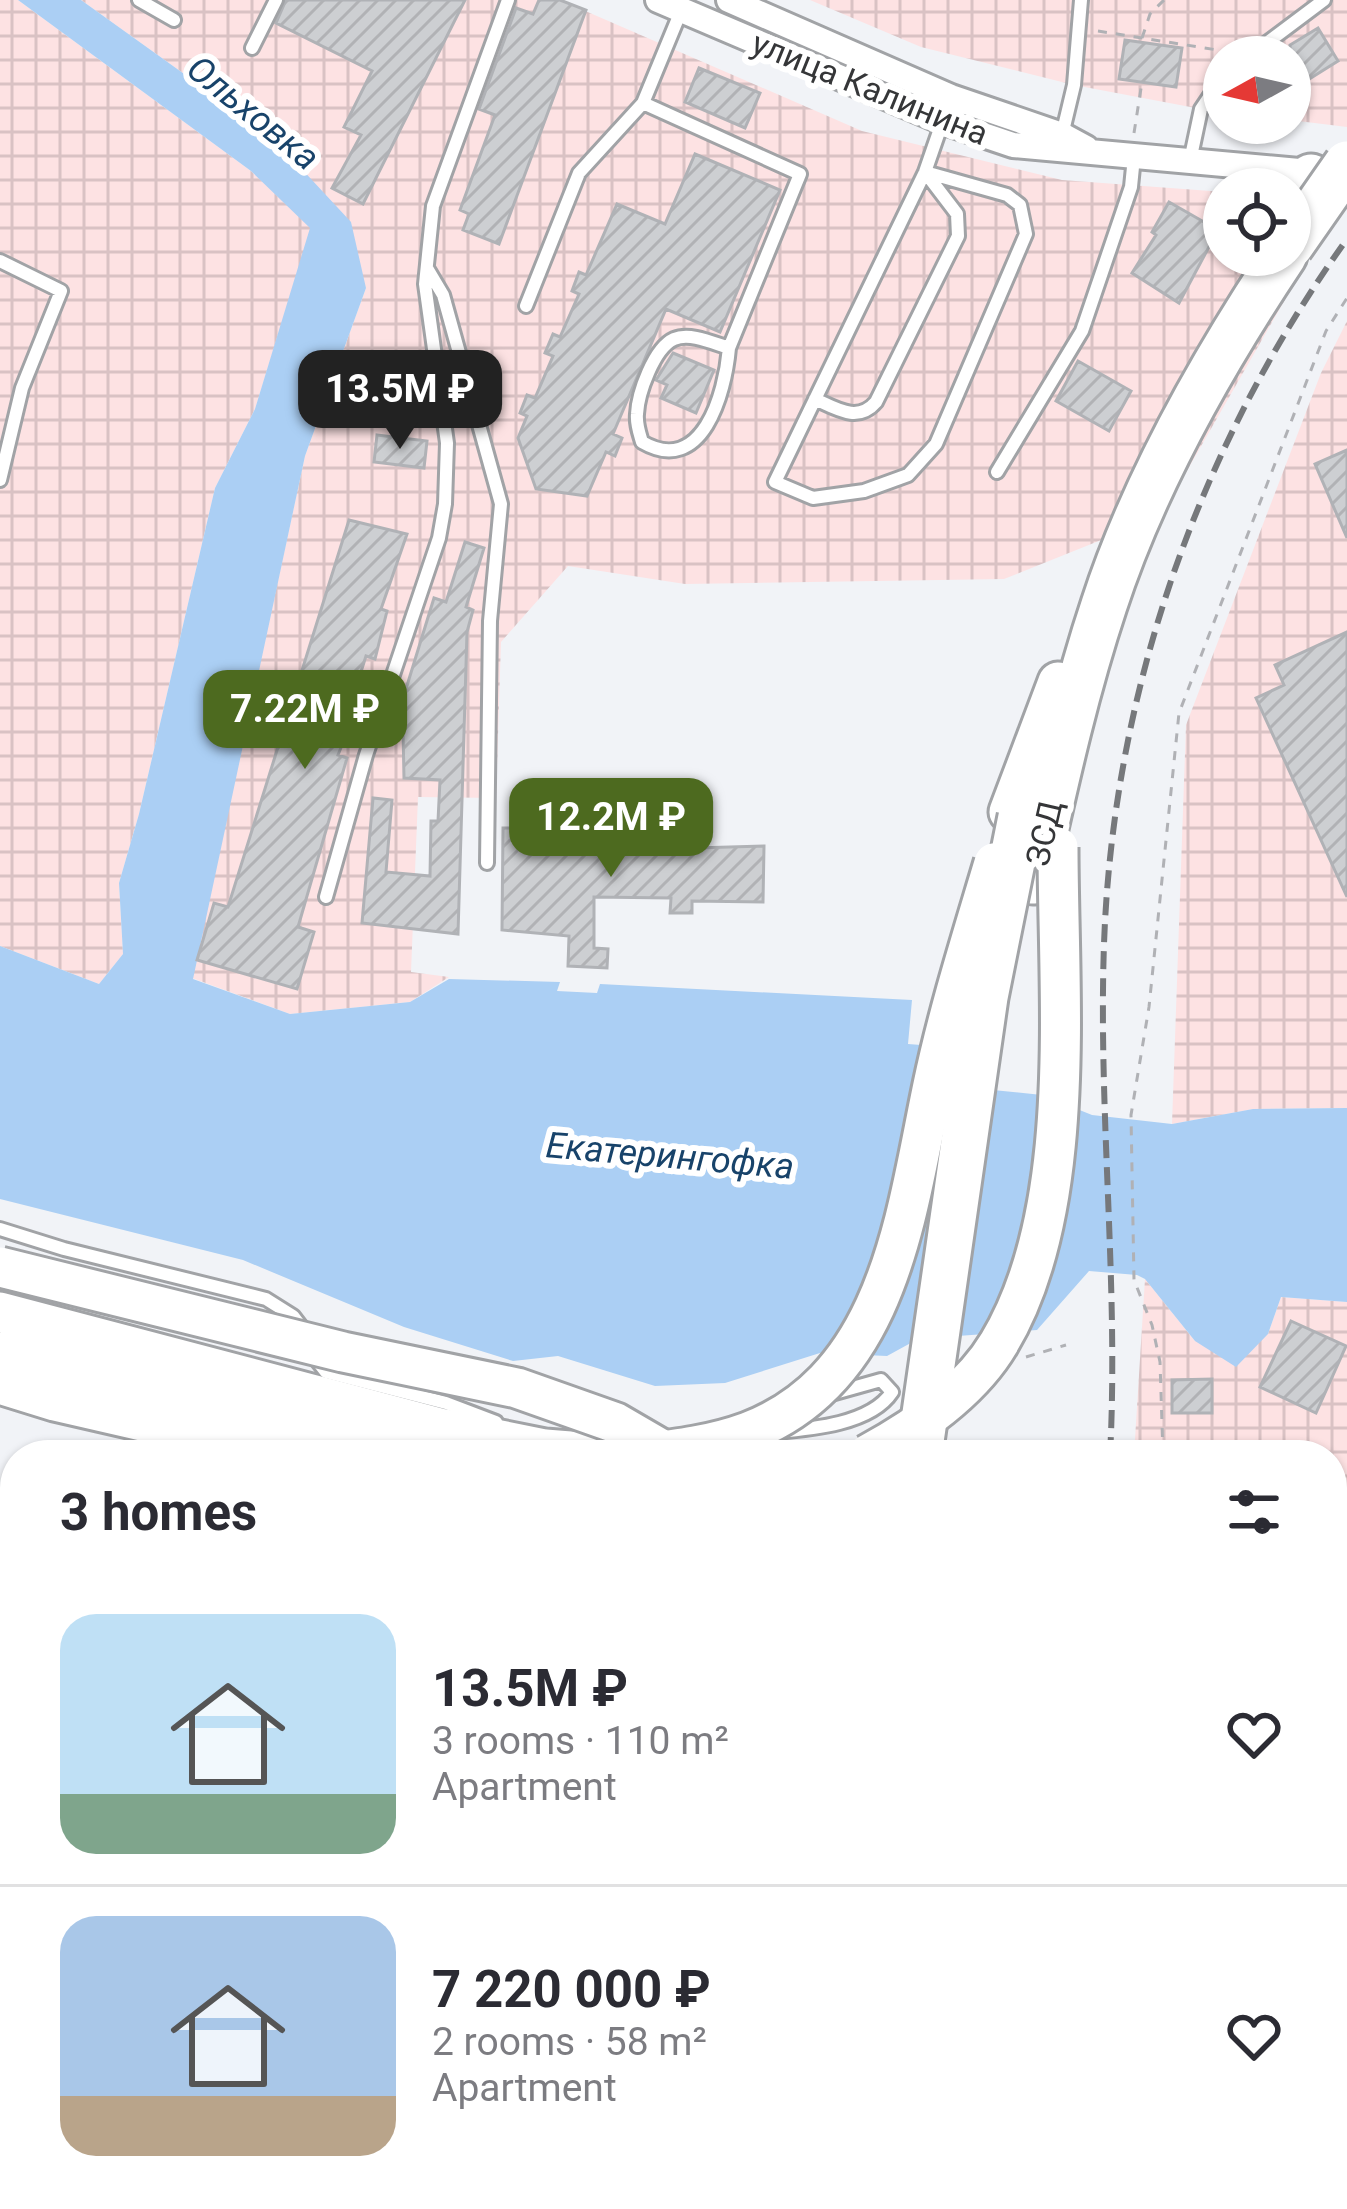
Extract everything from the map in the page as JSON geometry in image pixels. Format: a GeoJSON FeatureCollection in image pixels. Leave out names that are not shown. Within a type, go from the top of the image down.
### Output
{"type":"FeatureCollection","features":[{"type":"Feature","properties":{"kind":"highway"},"geometry":{"type":"LineString","coordinates":[[1311,176],[1347,127]]}},
{"type":"Feature","properties":{"kind":"highway"},"geometry":{"type":"LineString","coordinates":[[1311,216],[1347,164]]}},
{"type":"Feature","properties":{"kind":"highway","name":"ЗСД"},"geometry":{"type":"LineString","coordinates":[[921,1440],[1006,879],[1058,682],[1125,493],[1194,352],[1242,276]]}},
{"type":"Feature","properties":{"kind":"highway","name":"ЗСД"},"geometry":{"type":"LineString","coordinates":[[947,1440],[1029,904],[1064,740],[1104,603],[1145,499],[1225,350],[1271,276]]}},
{"type":"Feature","properties":{"kind":"main road"},"geometry":{"type":"LineString","coordinates":[[896,1440],[952,1397],[998,1346],[1025,1288],[1046,1221],[1058,1086],[1058,847],[1104,603]]}},
{"type":"Feature","properties":{"kind":"main road"},"geometry":{"type":"LineString","coordinates":[[717,1440],[750,1431],[821,1387],[866,1332],[899,1248],[950,1006],[1009,812],[1058,682]]}},
{"type":"Feature","properties":{"kind":"main road"},"geometry":{"type":"LineString","coordinates":[[0,1267],[343,1352],[517,1388],[668,1440]]}},
{"type":"Feature","properties":{"kind":"main road"},"geometry":{"type":"LineString","coordinates":[[0,1312],[500,1440]]}},
{"type":"Feature","properties":{"kind":"main road"},"geometry":{"type":"LineString","coordinates":[[0,1352],[343,1440]]}},
{"type":"Feature","properties":{"kind":"main road"},"geometry":{"type":"LineString","coordinates":[[0,1384],[225,1440]]}},
{"type":"Feature","properties":{"kind":"street","name":"улица Калинина"},"geometry":{"type":"LineString","coordinates":[[729,0],[1013,145],[1056,152],[1134,146],[1190,163],[1347,175]]}},
{"type":"Feature","properties":{"kind":"street","name":"улица Калинина"},"geometry":{"type":"LineString","coordinates":[[666,3],[946,109],[1062,135],[1088,149]]}},
{"type":"Feature","properties":{"kind":"lane"},"geometry":{"type":"LineString","coordinates":[[139,0],[174,20]]}},
{"type":"Feature","properties":{"kind":"lane"},"geometry":{"type":"LineString","coordinates":[[252,48],[276,0]]}},
{"type":"Feature","properties":{"kind":"lane"},"geometry":{"type":"LineString","coordinates":[[326,897],[366,755],[439,538],[447,442],[425,284],[433,206],[508,0]]}},
{"type":"Feature","properties":{"kind":"lane"},"geometry":{"type":"LineString","coordinates":[[1062,135],[1074,85],[1081,0]]}},
{"type":"Feature","properties":{"kind":"lane"},"geometry":{"type":"LineString","coordinates":[[1276,36],[1324,0]]}},
{"type":"Feature","properties":{"kind":"lane"},"geometry":{"type":"LineString","coordinates":[[526,306],[579,173],[643,104],[666,3]]}},
{"type":"Feature","properties":{"kind":"lane"},"geometry":{"type":"LineString","coordinates":[[643,104],[800,175],[729,348],[727,378],[703,432],[684,450],[660,452],[642,442],[636,420],[639,399],[662,349],[674,339],[689,337],[729,348]]}},
{"type":"Feature","properties":{"kind":"lane"},"geometry":{"type":"LineString","coordinates":[[1190,163],[1203,106]]}},
{"type":"Feature","properties":{"kind":"lane"},"geometry":{"type":"LineString","coordinates":[[925,172],[1007,195],[1020,205],[1026,234],[936,444],[908,475],[864,491],[813,498],[775,482],[925,172],[946,109]]}},
{"type":"Feature","properties":{"kind":"lane"},"geometry":{"type":"LineString","coordinates":[[997,472],[1082,331],[1132,187],[1134,146]]}},
{"type":"Feature","properties":{"kind":"lane"},"geometry":{"type":"LineString","coordinates":[[815,399],[857,414],[876,402],[958,236],[957,214],[925,172]]}},
{"type":"Feature","properties":{"kind":"lane"},"geometry":{"type":"LineString","coordinates":[[0,261],[61,291],[22,388],[0,480]]}},
{"type":"Feature","properties":{"kind":"lane"},"geometry":{"type":"LineString","coordinates":[[426,267],[443,295],[501,504],[490,621],[488,863]]}},
{"type":"Feature","properties":{"kind":"lane"},"geometry":{"type":"LineString","coordinates":[[0,1228],[64,1249],[266,1299],[293,1316],[326,1372],[446,1403],[544,1440]]}},
{"type":"Feature","properties":{"kind":"lane"},"geometry":{"type":"LineString","coordinates":[[703,1440],[809,1400],[880,1381],[892,1392],[883,1406],[815,1429],[732,1440]]}},
{"type":"Feature","properties":{"kind":"path"},"geometry":{"type":"LineString","coordinates":[[1142,38],[1150,14],[1164,0]]}},
{"type":"Feature","properties":{"kind":"path"},"geometry":{"type":"LineString","coordinates":[[1079,28],[1203,48]]}},
{"type":"Feature","properties":{"kind":"path"},"geometry":{"type":"LineString","coordinates":[[1134,146],[1142,82]]}},
{"type":"Feature","properties":{"kind":"path"},"geometry":{"type":"LineString","coordinates":[[1163,1440],[1160,1362],[1134,1280],[1131,1115],[1149,1007],[1179,713],[1326,331],[1347,298]]}},
{"type":"Feature","properties":{"kind":"shaded area"},"geometry":{"type":"Polygon","coordinates":[[[0,0],[18,0],[251,171],[311,228],[255,409],[215,488],[119,883],[123,954],[99,984],[0,946],[0,0]]]}},
{"type":"Feature","properties":{"kind":"shaded area"},"geometry":{"type":"Polygon","coordinates":[[[81,0],[560,0],[862,131],[1062,180],[1203,190],[1203,276],[1298,276],[1161,516],[1004,579],[685,584],[568,566],[501,642],[496,798],[418,797],[411,972],[449,977],[410,1002],[290,1014],[192,978],[305,456],[366,288],[272,137],[81,0]]]}},
{"type":"Feature","properties":{"kind":"shaded area"},"geometry":{"type":"Polygon","coordinates":[[[810,0],[1347,0],[1347,127],[1311,123],[1311,36],[1203,36],[1203,109],[1074,85],[921,47],[810,0]]]}},
{"type":"Feature","properties":{"kind":"shaded area"},"geometry":{"type":"Polygon","coordinates":[[[1342,200],[1311,254],[1311,233],[1342,200]]]}},
{"type":"Feature","properties":{"kind":"shaded area"},"geometry":{"type":"Polygon","coordinates":[[[1347,321],[1347,1108],[1253,1109],[1172,1124],[1186,725],[1321,373],[1347,321]]]}},
{"type":"Feature","properties":{"kind":"shaded area"},"geometry":{"type":"Polygon","coordinates":[[[1145,1279],[1195,1341],[1268,1334],[1281,1297],[1347,1302],[1347,1440],[1135,1440],[1145,1279]]]}},
{"type":"Feature","properties":{"kind":"water","name":"Екатерингофка"},"geometry":{"type":"Polygon","coordinates":[[[18,0],[81,0],[272,137],[351,222],[366,288],[305,456],[193,979],[290,1014],[410,1002],[449,979],[560,982],[557,991],[597,993],[600,984],[912,1000],[908,1044],[934,1046],[943,1085],[1042,1095],[1092,1115],[1172,1124],[1253,1109],[1347,1108],[1347,1302],[1281,1297],[1268,1334],[1236,1367],[1195,1341],[1145,1279],[1089,1271],[1037,1330],[918,1339],[887,1356],[820,1353],[725,1383],[655,1386],[558,1356],[513,1361],[404,1327],[243,1260],[0,1199],[0,946],[99,984],[123,954],[119,883],[215,488],[255,409],[310,228],[251,171],[18,0]]]}},
{"type":"Feature","properties":{"kind":"building"},"geometry":{"type":"Polygon","coordinates":[[[286,0],[465,0],[363,204],[332,188],[361,135],[344,127],[372,71],[276,23],[286,0]]]}},
{"type":"Feature","properties":{"kind":"building"},"geometry":{"type":"Polygon","coordinates":[[[539,0],[560,0],[586,10],[499,244],[463,230],[469,214],[460,210],[495,115],[479,109],[516,8],[533,14],[539,0]]]}},
{"type":"Feature","properties":{"kind":"building"},"geometry":{"type":"Polygon","coordinates":[[[1318,28],[1338,61],[1311,78],[1311,36],[1305,36],[1318,28]]]}},
{"type":"Feature","properties":{"kind":"building"},"geometry":{"type":"Polygon","coordinates":[[[1125,40],[1182,48],[1176,87],[1119,79],[1125,40]]]}},
{"type":"Feature","properties":{"kind":"building"},"geometry":{"type":"Polygon","coordinates":[[[699,68],[760,93],[745,128],[685,102],[699,68]]]}},
{"type":"Feature","properties":{"kind":"building"},"geometry":{"type":"Polygon","coordinates":[[[695,154],[780,190],[720,332],[666,309],[613,434],[622,438],[615,456],[606,452],[587,496],[536,489],[518,438],[527,416],[520,413],[527,395],[535,398],[553,356],[545,353],[553,334],[560,337],[579,294],[572,291],[579,272],[586,275],[617,204],[665,224],[695,154]]]}},
{"type":"Feature","properties":{"kind":"building"},"geometry":{"type":"Polygon","coordinates":[[[1169,202],[1203,221],[1203,258],[1179,303],[1132,273],[1156,235],[1152,232],[1169,202]]]}},
{"type":"Feature","properties":{"kind":"building"},"geometry":{"type":"Polygon","coordinates":[[[673,353],[714,370],[696,413],[661,398],[667,385],[656,380],[673,353]]]}},
{"type":"Feature","properties":{"kind":"building"},"geometry":{"type":"Polygon","coordinates":[[[1078,361],[1131,391],[1109,431],[1056,401],[1078,361]]]}},
{"type":"Feature","properties":{"kind":"building"},"geometry":{"type":"Polygon","coordinates":[[[377,435],[427,441],[424,468],[374,462],[377,435]]]}},
{"type":"Feature","properties":{"kind":"building"},"geometry":{"type":"Polygon","coordinates":[[[1347,450],[1347,538],[1315,464],[1347,450]]]}},
{"type":"Feature","properties":{"kind":"building"},"geometry":{"type":"Polygon","coordinates":[[[349,520],[407,534],[381,609],[387,611],[375,659],[366,656],[338,744],[342,745],[338,755],[347,758],[298,927],[314,932],[297,989],[197,960],[214,903],[228,907],[349,520]]]}},
{"type":"Feature","properties":{"kind":"building"},"geometry":{"type":"Polygon","coordinates":[[[465,542],[484,548],[466,607],[473,610],[467,632],[458,934],[362,923],[373,798],[392,800],[386,872],[430,876],[431,821],[438,821],[440,780],[404,778],[403,731],[393,731],[434,598],[446,602],[465,542]]]}},
{"type":"Feature","properties":{"kind":"building"},"geometry":{"type":"Polygon","coordinates":[[[1347,632],[1347,897],[1256,698],[1284,685],[1275,665],[1347,632]]]}},
{"type":"Feature","properties":{"kind":"building"},"geometry":{"type":"Polygon","coordinates":[[[530,823],[596,824],[595,841],[690,843],[695,848],[764,846],[763,902],[692,901],[692,913],[670,913],[671,898],[594,897],[594,948],[608,949],[607,968],[568,966],[569,936],[502,930],[503,828],[530,828],[530,823]]]}},
{"type":"Feature","properties":{"kind":"building"},"geometry":{"type":"Polygon","coordinates":[[[1291,1321],[1346,1346],[1316,1413],[1260,1387],[1291,1321]]]}},
{"type":"Feature","properties":{"kind":"building"},"geometry":{"type":"Polygon","coordinates":[[[1212,1379],[1212,1413],[1172,1413],[1172,1380],[1212,1379]]]}},
{"type":"Feature","properties":{"kind":"railway"},"geometry":{"type":"LineString","coordinates":[[1110,1440],[1104,944],[1125,756],[1173,574],[1207,486],[1294,318],[1347,239]]}},
{"type":"Feature","properties":{"kind":"water label","name":"Ольховка"},"geometry":{"type":"Point","coordinates":[253,113]}}]}
